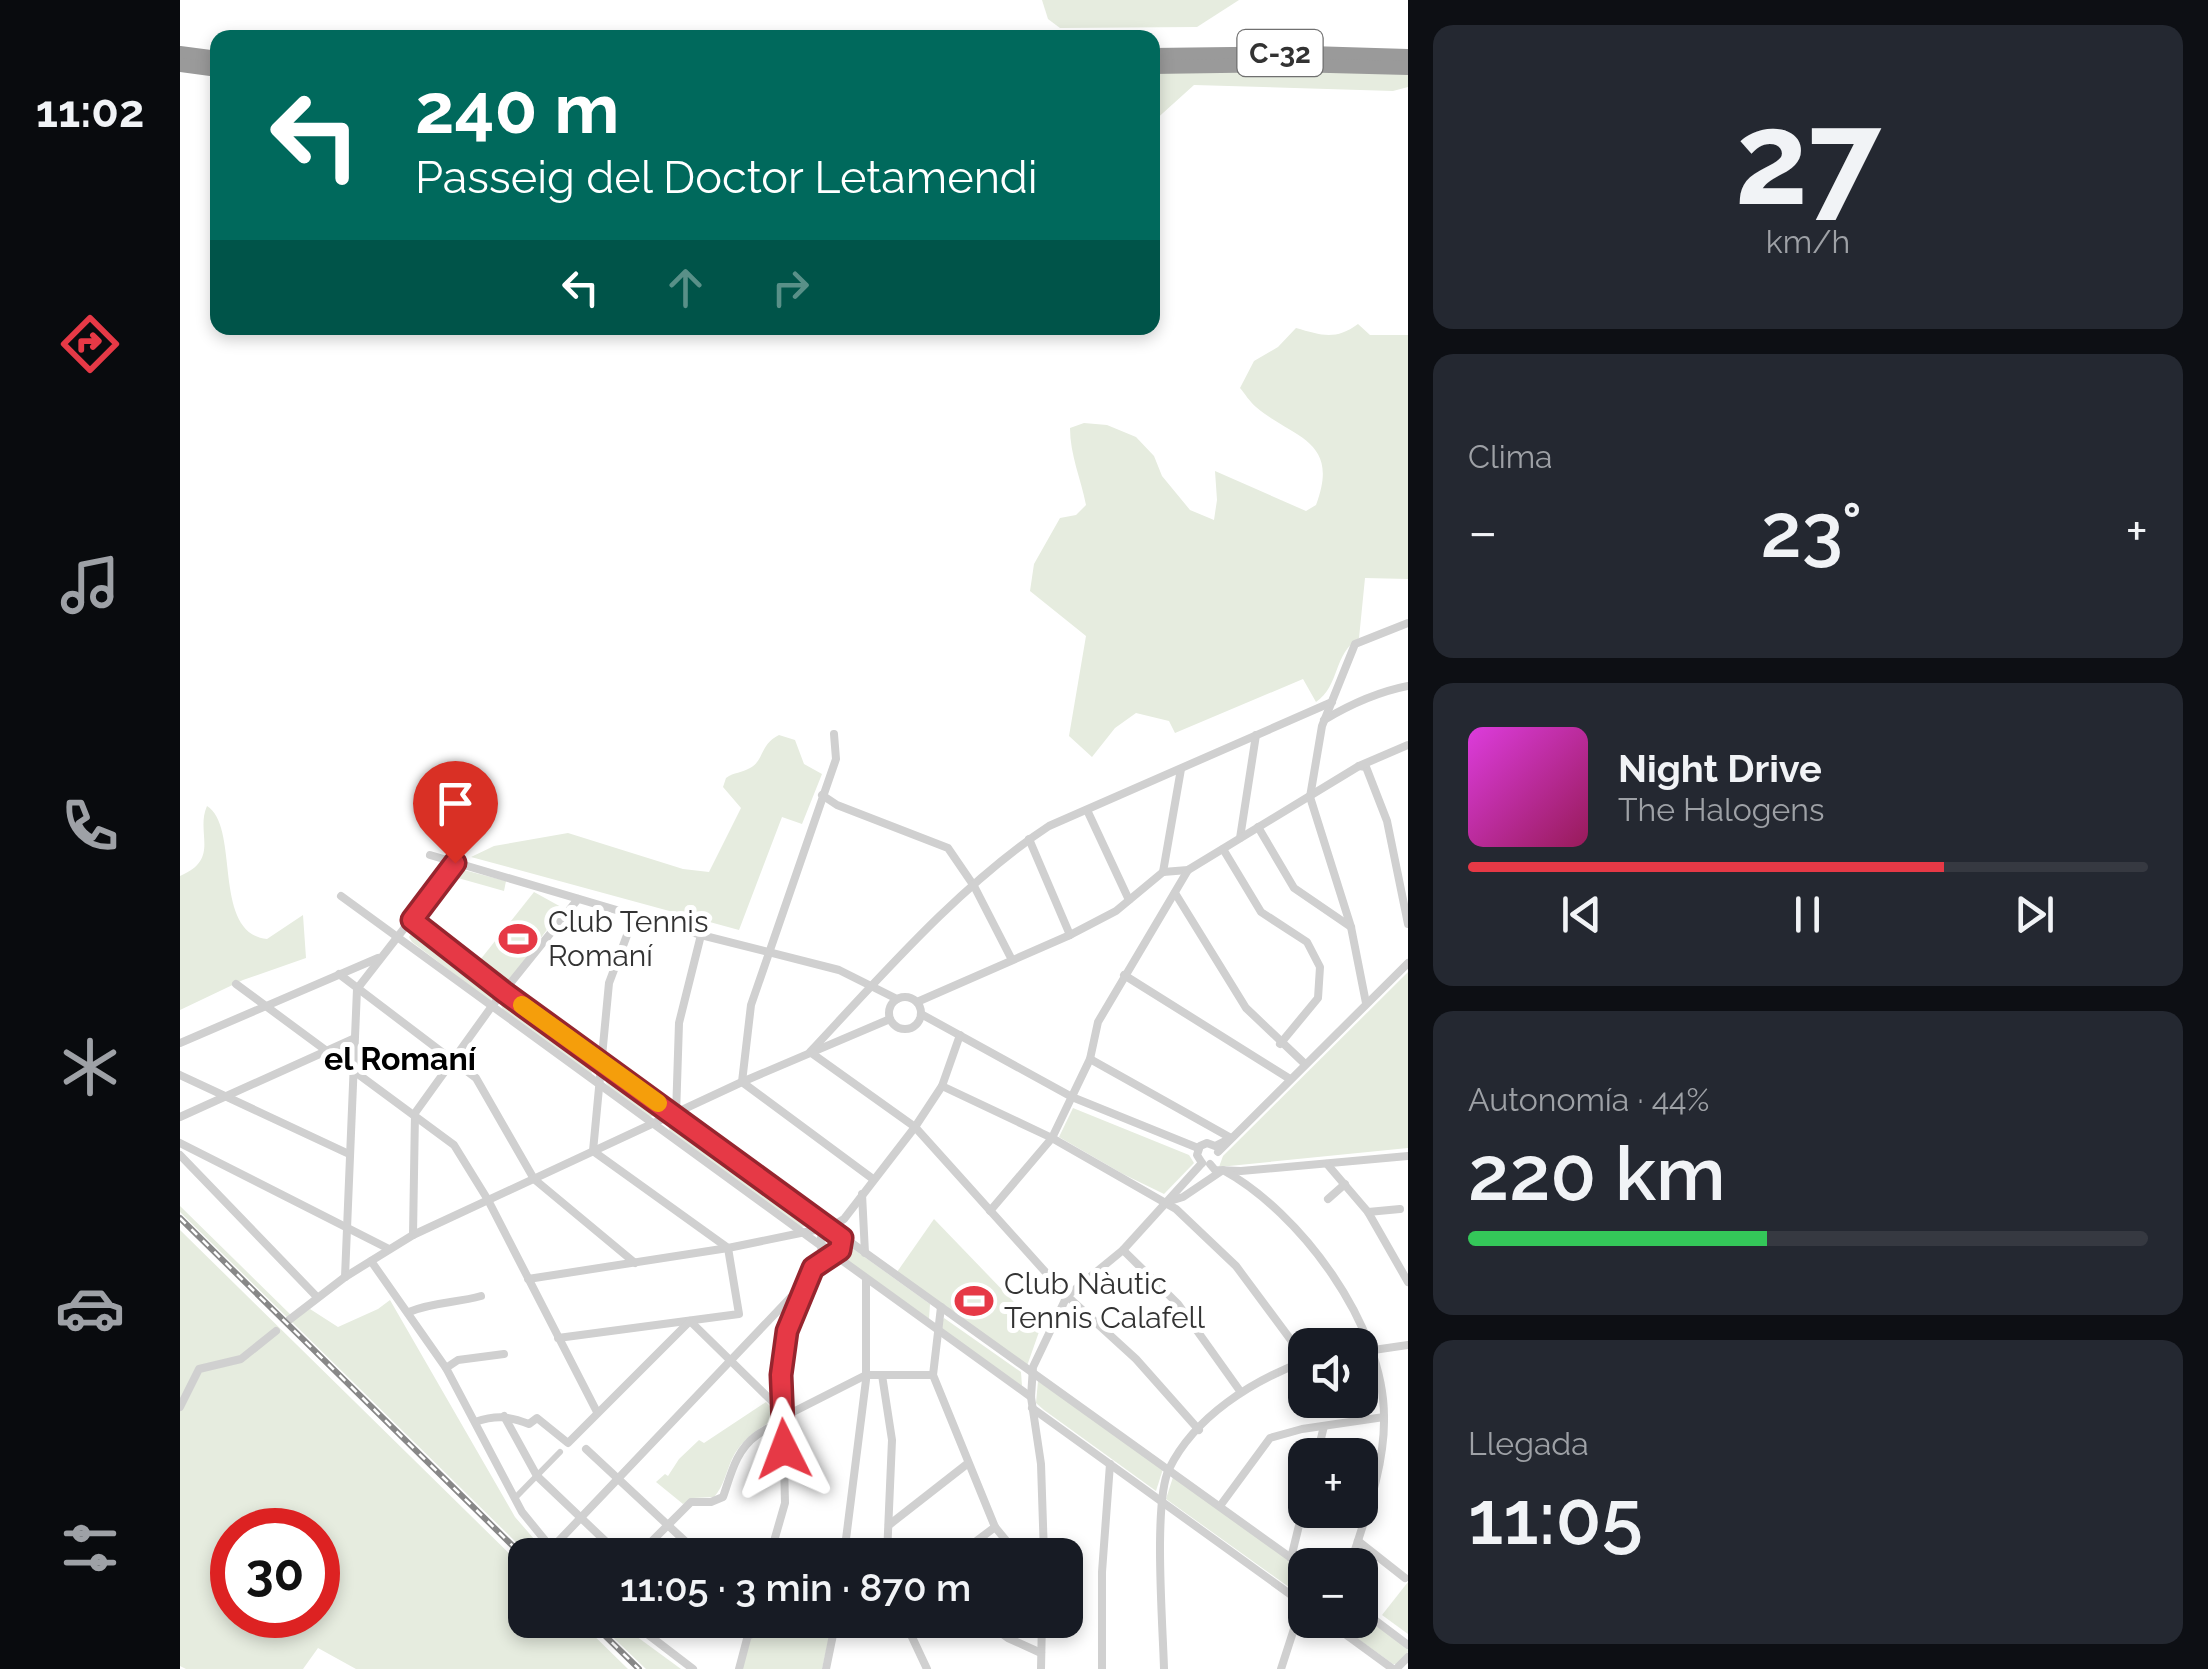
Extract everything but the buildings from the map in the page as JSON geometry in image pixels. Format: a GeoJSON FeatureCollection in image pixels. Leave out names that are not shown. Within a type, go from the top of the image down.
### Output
{"type":"FeatureCollection","features":[{"type":"Feature","properties":{"kind":"highway"},"geometry":{"type":"LineString","coordinates":[[180,53],[210,57]]}},
{"type":"Feature","properties":{"kind":"highway","name":"C-32"},"geometry":{"type":"LineString","coordinates":[[1160,55],[1408,56]]}},
{"type":"Feature","properties":{"kind":"highway"},"geometry":{"type":"LineString","coordinates":[[180,64],[210,69]]}},
{"type":"Feature","properties":{"kind":"highway","name":"C-32"},"geometry":{"type":"LineString","coordinates":[[1160,67],[1408,68]]}},
{"type":"Feature","properties":{"kind":"street"},"geometry":{"type":"LineString","coordinates":[[1366,1004],[1351,927],[1310,796],[1324,720],[1355,644],[1408,623]]}},
{"type":"Feature","properties":{"kind":"street"},"geometry":{"type":"LineString","coordinates":[[1324,720],[1351,704],[1408,686]]}},
{"type":"Feature","properties":{"kind":"street"},"geometry":{"type":"LineString","coordinates":[[810,1052],[974,886],[1029,839],[1049,826],[1332,702]]}},
{"type":"Feature","properties":{"kind":"street"},"geometry":{"type":"LineString","coordinates":[[742,1082],[751,1004],[836,759],[834,734]]}},
{"type":"Feature","properties":{"kind":"street"},"geometry":{"type":"LineString","coordinates":[[1240,838],[1256,735]]}},
{"type":"Feature","properties":{"kind":"street"},"geometry":{"type":"LineString","coordinates":[[917,1002],[1116,911],[1163,872],[1188,870],[1310,796],[1408,745]]}},
{"type":"Feature","properties":{"kind":"street"},"geometry":{"type":"LineString","coordinates":[[1365,765],[1386,821],[1408,924]]}},
{"type":"Feature","properties":{"kind":"street"},"geometry":{"type":"LineString","coordinates":[[1163,872],[1181,769]]}},
{"type":"Feature","properties":{"kind":"street"},"geometry":{"type":"LineString","coordinates":[[822,795],[836,805],[948,848],[974,886],[1012,960]]}},
{"type":"Feature","properties":{"kind":"street"},"geometry":{"type":"LineString","coordinates":[[1087,810],[1129,900]]}},
{"type":"Feature","properties":{"kind":"street"},"geometry":{"type":"LineString","coordinates":[[1258,827],[1294,888],[1351,927]]}},
{"type":"Feature","properties":{"kind":"street"},"geometry":{"type":"LineString","coordinates":[[1029,839],[1070,935]]}},
{"type":"Feature","properties":{"kind":"street"},"geometry":{"type":"LineString","coordinates":[[1223,849],[1261,912],[1307,942],[1320,967],[1318,998],[1280,1044]]}},
{"type":"Feature","properties":{"kind":"street"},"geometry":{"type":"LineString","coordinates":[[430,855],[701,935],[839,970],[897,998],[917,1002],[921,1014],[917,1024],[908,1029],[896,1027],[890,1019],[890,1007],[897,998]]}},
{"type":"Feature","properties":{"kind":"street"},"geometry":{"type":"LineString","coordinates":[[344,1277],[358,989],[455,863]]}},
{"type":"Feature","properties":{"kind":"street"},"geometry":{"type":"LineString","coordinates":[[990,1211],[1052,1138],[1090,1059],[1098,1022],[1188,870]]}},
{"type":"Feature","properties":{"kind":"street"},"geometry":{"type":"LineString","coordinates":[[1175,894],[1246,1008],[1305,1064]]}},
{"type":"Feature","properties":{"kind":"street"},"geometry":{"type":"LineString","coordinates":[[341,896],[801,1232],[865,1253],[1288,1556]]}},
{"type":"Feature","properties":{"kind":"street"},"geometry":{"type":"LineString","coordinates":[[412,1235],[415,1112],[492,1006],[578,899]]}},
{"type":"Feature","properties":{"kind":"street"},"geometry":{"type":"LineString","coordinates":[[593,1152],[609,983],[635,914]]}},
{"type":"Feature","properties":{"kind":"street"},"geometry":{"type":"LineString","coordinates":[[412,920],[504,992],[676,1115],[831,1241],[866,1280],[1031,1397]]}},
{"type":"Feature","properties":{"kind":"street"},"geometry":{"type":"LineString","coordinates":[[676,1115],[679,1023],[701,935]]}},
{"type":"Feature","properties":{"kind":"street"},"geometry":{"type":"LineString","coordinates":[[180,1043],[382,957]]}},
{"type":"Feature","properties":{"kind":"street"},"geometry":{"type":"LineString","coordinates":[[1216,1149],[1408,963]]}},
{"type":"Feature","properties":{"kind":"street"},"geometry":{"type":"LineString","coordinates":[[339,974],[476,1078],[534,1178],[635,1262]]}},
{"type":"Feature","properties":{"kind":"street"},"geometry":{"type":"LineString","coordinates":[[1124,975],[1290,1079]]}},
{"type":"Feature","properties":{"kind":"street"},"geometry":{"type":"LineString","coordinates":[[236,984],[415,1112],[454,1145],[488,1200],[597,1412]]}},
{"type":"Feature","properties":{"kind":"street"},"geometry":{"type":"LineString","coordinates":[[921,1014],[1072,1096],[1198,1148]]}},
{"type":"Feature","properties":{"kind":"street"},"geometry":{"type":"LineString","coordinates":[[288,1320],[344,1277],[412,1235],[742,1082],[890,1019]]}},
{"type":"Feature","properties":{"kind":"street"},"geometry":{"type":"LineString","coordinates":[[775,1538],[786,1503],[781,1410],[783,1349],[798,1300],[844,1218],[942,1086],[960,1034]]}},
{"type":"Feature","properties":{"kind":"street"},"geometry":{"type":"LineString","coordinates":[[180,1118],[353,1039]]}},
{"type":"Feature","properties":{"kind":"street"},"geometry":{"type":"LineString","coordinates":[[810,1052],[915,1127],[1067,1296],[1136,1359],[1199,1430]]}},
{"type":"Feature","properties":{"kind":"street"},"geometry":{"type":"LineString","coordinates":[[1090,1059],[1231,1138]]}},
{"type":"Feature","properties":{"kind":"street"},"geometry":{"type":"LineString","coordinates":[[180,1075],[348,1154]]}},
{"type":"Feature","properties":{"kind":"street"},"geometry":{"type":"LineString","coordinates":[[742,1082],[873,1179]]}},
{"type":"Feature","properties":{"kind":"street"},"geometry":{"type":"LineString","coordinates":[[942,1086],[1052,1138],[1168,1203],[1236,1266],[1288,1337]]}},
{"type":"Feature","properties":{"kind":"street"},"geometry":{"type":"LineString","coordinates":[[180,1143],[389,1250]]}},
{"type":"Feature","properties":{"kind":"street"},"geometry":{"type":"LineString","coordinates":[[1198,1148],[1207,1143],[1216,1149]]}},
{"type":"Feature","properties":{"kind":"street"},"geometry":{"type":"LineString","coordinates":[[1198,1148],[1197,1155],[1215,1170],[1408,1156]]}},
{"type":"Feature","properties":{"kind":"street"},"geometry":{"type":"LineString","coordinates":[[1043,1538],[1041,1464],[1031,1372],[1067,1296],[1123,1250],[1207,1163],[1216,1159],[1216,1149]]}},
{"type":"Feature","properties":{"kind":"street"},"geometry":{"type":"LineString","coordinates":[[558,1338],[739,1314],[728,1248],[593,1152]]}},
{"type":"Feature","properties":{"kind":"street"},"geometry":{"type":"LineString","coordinates":[[180,1155],[317,1296]]}},
{"type":"Feature","properties":{"kind":"street"},"geometry":{"type":"LineString","coordinates":[[1197,1187],[1207,1163]]}},
{"type":"Feature","properties":{"kind":"street"},"geometry":{"type":"LineString","coordinates":[[1327,1164],[1368,1212],[1408,1282]]}},
{"type":"Feature","properties":{"kind":"street"},"geometry":{"type":"LineString","coordinates":[[1168,1203],[1184,1197],[1223,1170]]}},
{"type":"Feature","properties":{"kind":"street"},"geometry":{"type":"LineString","coordinates":[[1223,1170],[1267,1198],[1321,1259],[1346,1298],[1357,1328]]}},
{"type":"Feature","properties":{"kind":"street"},"geometry":{"type":"LineString","coordinates":[[1328,1198],[1344,1184]]}},
{"type":"Feature","properties":{"kind":"street"},"geometry":{"type":"LineString","coordinates":[[862,1194],[865,1253]]}},
{"type":"Feature","properties":{"kind":"street"},"geometry":{"type":"LineString","coordinates":[[1368,1212],[1400,1209]]}},
{"type":"Feature","properties":{"kind":"street"},"geometry":{"type":"LineString","coordinates":[[528,1279],[728,1248],[801,1232],[831,1241]]}},
{"type":"Feature","properties":{"kind":"street"},"geometry":{"type":"LineString","coordinates":[[1123,1250],[1178,1304],[1240,1391]]}},
{"type":"Feature","properties":{"kind":"street"},"geometry":{"type":"LineString","coordinates":[[371,1261],[446,1368],[515,1498],[544,1538]]}},
{"type":"Feature","properties":{"kind":"street"},"geometry":{"type":"LineString","coordinates":[[846,1538],[866,1374],[866,1280]]}},
{"type":"Feature","properties":{"kind":"street"},"geometry":{"type":"LineString","coordinates":[[409,1312],[426,1304],[482,1296]]}},
{"type":"Feature","properties":{"kind":"street"},"geometry":{"type":"LineString","coordinates":[[564,1538],[580,1517],[791,1297],[798,1300]]}},
{"type":"Feature","properties":{"kind":"street"},"geometry":{"type":"LineString","coordinates":[[940,1307],[933,1375],[967,1464],[995,1527],[1004,1538]]}},
{"type":"Feature","properties":{"kind":"street"},"geometry":{"type":"LineString","coordinates":[[690,1321],[781,1410]]}},
{"type":"Feature","properties":{"kind":"street"},"geometry":{"type":"LineString","coordinates":[[475,1422],[504,1416],[529,1424],[537,1418],[568,1443],[690,1321]]}},
{"type":"Feature","properties":{"kind":"street"},"geometry":{"type":"LineString","coordinates":[[180,1408],[198,1368],[241,1358],[276,1331]]}},
{"type":"Feature","properties":{"kind":"street"},"geometry":{"type":"LineString","coordinates":[[1378,1349],[1408,1346]]}},
{"type":"Feature","properties":{"kind":"street"},"geometry":{"type":"LineString","coordinates":[[446,1368],[458,1360],[504,1354]]}},
{"type":"Feature","properties":{"kind":"street"},"geometry":{"type":"LineString","coordinates":[[1164,1669],[1161,1500],[1169,1469],[1199,1430],[1240,1391],[1288,1368]]}},
{"type":"Feature","properties":{"kind":"street"},"geometry":{"type":"LineString","coordinates":[[654,1538],[691,1502],[711,1502],[723,1497],[737,1455],[756,1435],[783,1422],[791,1413],[866,1374],[933,1375]]}},
{"type":"Feature","properties":{"kind":"street"},"geometry":{"type":"LineString","coordinates":[[882,1375],[892,1440],[888,1538]]}},
{"type":"Feature","properties":{"kind":"street"},"geometry":{"type":"LineString","coordinates":[[1356,1548],[1378,1467],[1384,1417],[1378,1375]]}},
{"type":"Feature","properties":{"kind":"street"},"geometry":{"type":"LineString","coordinates":[[1032,1408],[1288,1590]]}},
{"type":"Feature","properties":{"kind":"street"},"geometry":{"type":"LineString","coordinates":[[504,1416],[537,1476],[602,1538]]}},
{"type":"Feature","properties":{"kind":"street"},"geometry":{"type":"LineString","coordinates":[[1220,1506],[1270,1438],[1384,1417]]}},
{"type":"Feature","properties":{"kind":"street"},"geometry":{"type":"LineString","coordinates":[[1321,1438],[1324,1426]]}},
{"type":"Feature","properties":{"kind":"street"},"geometry":{"type":"LineString","coordinates":[[586,1449],[682,1538]]}},
{"type":"Feature","properties":{"kind":"street"},"geometry":{"type":"LineString","coordinates":[[515,1498],[560,1452]]}},
{"type":"Feature","properties":{"kind":"street"},"geometry":{"type":"LineString","coordinates":[[889,1525],[967,1464]]}},
{"type":"Feature","properties":{"kind":"street"},"geometry":{"type":"LineString","coordinates":[[1102,1669],[1102,1572],[1110,1464]]}},
{"type":"Feature","properties":{"kind":"street"},"geometry":{"type":"LineString","coordinates":[[980,1538],[995,1527]]}},
{"type":"Feature","properties":{"kind":"street"},"geometry":{"type":"LineString","coordinates":[[1358,1541],[1404,1578]]}},
{"type":"Feature","properties":{"kind":"street"},"geometry":{"type":"LineString","coordinates":[[1378,1622],[1408,1645]]}},
{"type":"Feature","properties":{"kind":"street"},"geometry":{"type":"LineString","coordinates":[[653,1638],[693,1669]]}},
{"type":"Feature","properties":{"kind":"street"},"geometry":{"type":"LineString","coordinates":[[739,1669],[747,1638]]}},
{"type":"Feature","properties":{"kind":"street"},"geometry":{"type":"LineString","coordinates":[[826,1669],[833,1638]]}},
{"type":"Feature","properties":{"kind":"street"},"geometry":{"type":"LineString","coordinates":[[913,1638],[927,1669]]}},
{"type":"Feature","properties":{"kind":"street"},"geometry":{"type":"LineString","coordinates":[[1008,1638],[1041,1652]]}},
{"type":"Feature","properties":{"kind":"street"},"geometry":{"type":"LineString","coordinates":[[1041,1638],[1041,1669]]}},
{"type":"Feature","properties":{"kind":"street"},"geometry":{"type":"LineString","coordinates":[[1281,1669],[1291,1638]]}},
{"type":"Feature","properties":{"kind":"street"},"geometry":{"type":"LineString","coordinates":[[1351,1638],[1395,1669],[1408,1656]]}},
{"type":"Feature","properties":{"kind":"shaded area"},"geometry":{"type":"Polygon","coordinates":[[[1042,0],[1239,0],[1197,27],[1060,28],[1048,19],[1042,0]]]}},
{"type":"Feature","properties":{"kind":"shaded area"},"geometry":{"type":"Polygon","coordinates":[[[1356,71],[1408,74],[1408,87],[1393,91],[1194,85],[1160,116],[1160,73],[1356,71]]]}},
{"type":"Feature","properties":{"kind":"shaded area"},"geometry":{"type":"Polygon","coordinates":[[[1358,324],[1370,335],[1408,335],[1408,579],[1365,578],[1359,638],[1345,652],[1329,688],[1316,702],[1303,679],[1175,733],[1169,721],[1136,713],[1115,728],[1092,757],[1069,736],[1086,636],[1030,591],[1034,564],[1060,518],[1076,515],[1086,505],[1070,428],[1084,423],[1107,425],[1136,437],[1154,456],[1162,476],[1190,510],[1214,520],[1215,471],[1306,511],[1316,505],[1322,483],[1317,453],[1309,443],[1256,407],[1240,388],[1254,361],[1278,347],[1296,328],[1335,335],[1358,324]]]}},
{"type":"Feature","properties":{"kind":"shaded area"},"geometry":{"type":"Polygon","coordinates":[[[779,735],[795,740],[804,764],[822,774],[802,824],[782,817],[739,930],[471,857],[494,846],[568,833],[683,869],[709,872],[741,808],[723,787],[726,778],[754,765],[768,743],[779,735]]]}},
{"type":"Feature","properties":{"kind":"shaded area"},"geometry":{"type":"Polygon","coordinates":[[[207,806],[217,817],[223,835],[232,900],[239,919],[250,932],[267,939],[303,915],[306,958],[243,980],[180,1010],[180,876],[200,862],[207,806]]]}},
{"type":"Feature","properties":{"kind":"shaded area","name":"Club Tennis Romaní"},"geometry":{"type":"Polygon","coordinates":[[[460,869],[506,881],[504,891],[458,878],[460,869]]]}},
{"type":"Feature","properties":{"kind":"shaded area","name":"Club Tennis Romaní"},"geometry":{"type":"Polygon","coordinates":[[[534,892],[563,908],[509,981],[480,960],[534,892]]]}},
{"type":"Feature","properties":{"kind":"shaded area"},"geometry":{"type":"Polygon","coordinates":[[[414,930],[495,987],[497,995],[490,1001],[412,942],[409,937],[414,930]]]}},
{"type":"Feature","properties":{"kind":"shaded area"},"geometry":{"type":"Polygon","coordinates":[[[1408,972],[1408,1148],[1219,1167],[1223,1156],[1408,972]]]}},
{"type":"Feature","properties":{"kind":"shaded area"},"geometry":{"type":"Polygon","coordinates":[[[509,997],[590,1057],[592,1076],[503,1010],[501,1005],[509,997]]]}},
{"type":"Feature","properties":{"kind":"shaded area"},"geometry":{"type":"Polygon","coordinates":[[[609,1073],[659,1107],[661,1113],[650,1117],[610,1088],[606,1083],[609,1073]]]}},
{"type":"Feature","properties":{"kind":"shaded area"},"geometry":{"type":"Polygon","coordinates":[[[1073,1108],[1189,1155],[1194,1163],[1164,1194],[1059,1137],[1073,1108]]]}},
{"type":"Feature","properties":{"kind":"shaded area"},"geometry":{"type":"Polygon","coordinates":[[[682,1122],[815,1221],[815,1225],[800,1227],[670,1132],[668,1126],[682,1122]]]}},
{"type":"Feature","properties":{"kind":"shaded area"},"geometry":{"type":"Polygon","coordinates":[[[180,1206],[294,1318],[310,1309],[338,1327],[390,1300],[515,1517],[533,1538],[512,1538],[180,1212],[180,1206]]]}},
{"type":"Feature","properties":{"kind":"shaded area","name":"Club Nàutic Tennis Calafell"},"geometry":{"type":"Polygon","coordinates":[[[934,1219],[1040,1329],[1027,1366],[897,1272],[934,1219]]]}},
{"type":"Feature","properties":{"kind":"shaded area"},"geometry":{"type":"Polygon","coordinates":[[[180,1230],[508,1552],[508,1638],[596,1638],[628,1669],[356,1669],[318,1648],[303,1669],[180,1666],[180,1230]]]}},
{"type":"Feature","properties":{"kind":"shaded area"},"geometry":{"type":"Polygon","coordinates":[[[852,1248],[930,1304],[929,1319],[843,1258],[852,1248]]]}},
{"type":"Feature","properties":{"kind":"shaded area"},"geometry":{"type":"Polygon","coordinates":[[[944,1318],[1021,1372],[1022,1386],[944,1332],[940,1326],[944,1318]]]}},
{"type":"Feature","properties":{"kind":"shaded area"},"geometry":{"type":"Polygon","coordinates":[[[1038,1381],[1163,1469],[1156,1491],[1036,1403],[1038,1381]]]}},
{"type":"Feature","properties":{"kind":"shaded area"},"geometry":{"type":"Polygon","coordinates":[[[766,1402],[774,1419],[740,1446],[714,1497],[693,1498],[683,1504],[656,1482],[665,1474],[668,1476],[699,1440],[704,1443],[766,1402]]]}},
{"type":"Feature","properties":{"kind":"shaded area"},"geometry":{"type":"Polygon","coordinates":[[[1173,1477],[1288,1558],[1288,1586],[1166,1499],[1173,1477]]]}},
{"type":"Feature","properties":{"kind":"shaded area"},"geometry":{"type":"Polygon","coordinates":[[[1408,1582],[1408,1634],[1382,1615],[1408,1582]]]}},
{"type":"Feature","properties":{"kind":"shaded area"},"geometry":{"type":"Polygon","coordinates":[[[1378,1626],[1407,1646],[1408,1652],[1398,1664],[1357,1638],[1378,1638],[1378,1626]]]}},
{"type":"Feature","properties":{"kind":"shaded area"},"geometry":{"type":"Polygon","coordinates":[[[614,1638],[639,1638],[681,1669],[646,1669],[614,1638]]]}},
{"type":"Feature","properties":{"kind":"shaded area"},"geometry":{"type":"Polygon","coordinates":[[[751,1638],[829,1638],[822,1669],[742,1669],[751,1638]]]}},
{"type":"Feature","properties":{"kind":"railway"},"geometry":{"type":"LineString","coordinates":[[180,1218],[508,1541]]}},
{"type":"Feature","properties":{"kind":"railway"},"geometry":{"type":"LineString","coordinates":[[607,1638],[639,1669]]}},
{"type":"Feature","properties":{"kind":"slow traffic"},"geometry":{"type":"LineString","coordinates":[[522,1005],[658,1103]]}},
{"type":"Feature","properties":{"kind":"place","name":"Club Tennis Romaní"},"geometry":{"type":"Point","coordinates":[518,939]}},
{"type":"Feature","properties":{"kind":"place","name":"Club Nàutic Tennis Calafell"},"geometry":{"type":"Point","coordinates":[974,1301]}},
{"type":"Feature","properties":{"kind":"district","name":"el Romaní"},"geometry":{"type":"Point","coordinates":[400,1059]}},
{"type":"Feature","properties":{"kind":"route"},"geometry":{"type":"LineString","coordinates":[[455,863],[412,920],[504,992],[842,1238],[840,1250],[813,1268],[787,1331],[781,1375],[784,1449]]}}]}
